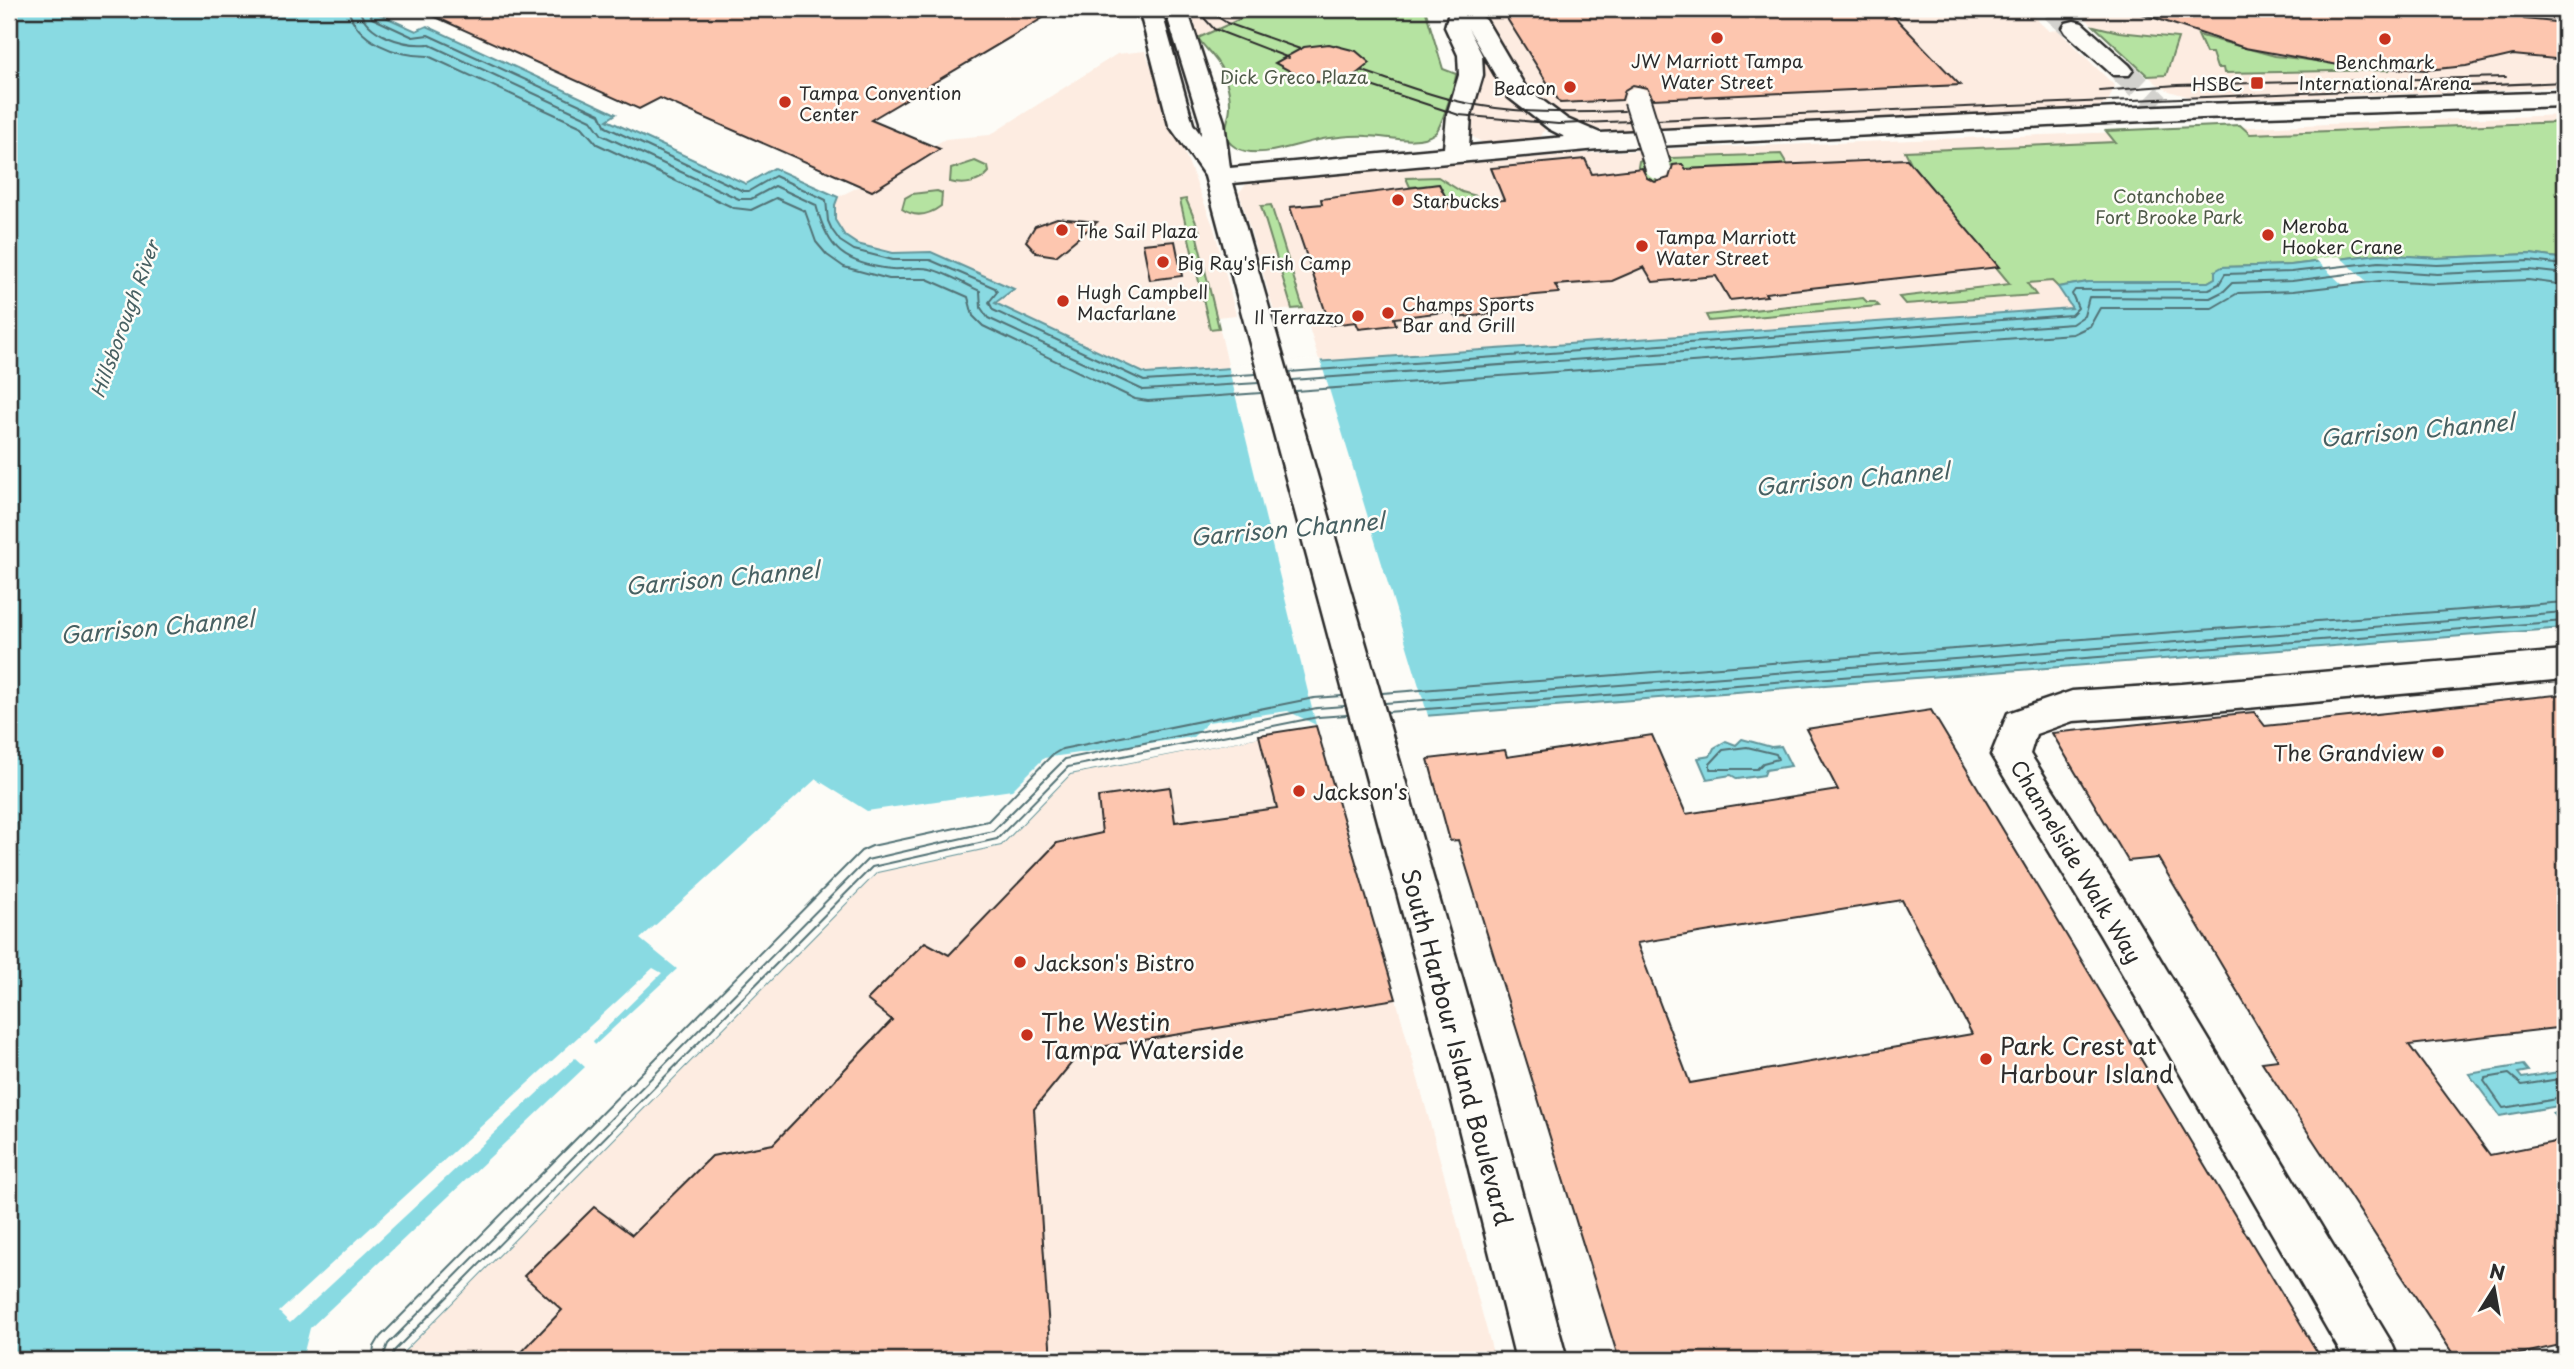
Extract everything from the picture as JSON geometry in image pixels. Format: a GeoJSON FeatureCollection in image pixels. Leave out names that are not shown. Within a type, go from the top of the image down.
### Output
{"type":"FeatureCollection","features":[{"type":"Feature","properties":{"kind":"street"},"geometry":{"type":"LineString","coordinates":[[1150,9],[1181,125],[1218,177]]}},
{"type":"Feature","properties":{"kind":"street"},"geometry":{"type":"LineString","coordinates":[[1177,9],[1212,122],[1218,177]]}},
{"type":"Feature","properties":{"kind":"street"},"geometry":{"type":"LineString","coordinates":[[1458,10],[1478,25],[1517,92],[1558,124],[1598,141]]}},
{"type":"Feature","properties":{"kind":"street"},"geometry":{"type":"LineString","coordinates":[[1456,153],[1459,115],[1471,75],[1470,55],[1456,27],[1458,10]]}},
{"type":"Feature","properties":{"kind":"street"},"geometry":{"type":"LineString","coordinates":[[2074,28],[2121,71]]}},
{"type":"Feature","properties":{"kind":"street"},"geometry":{"type":"LineString","coordinates":[[1165,69],[1194,67]]}},
{"type":"Feature","properties":{"kind":"street"},"geometry":{"type":"LineString","coordinates":[[1218,177],[1598,141],[2162,109],[2565,99]]}},
{"type":"Feature","properties":{"kind":"street"},"geometry":{"type":"LineString","coordinates":[[1637,100],[1658,167]]}},
{"type":"Feature","properties":{"kind":"street","name":"South Harbour Island Boulevard"},"geometry":{"type":"LineString","coordinates":[[1218,177],[1466,1068],[1541,1360]]}},
{"type":"Feature","properties":{"kind":"street","name":"Channelside Walk Way"},"geometry":{"type":"LineString","coordinates":[[2372,1360],[2115,922],[2010,755],[2021,724],[2072,706],[2565,666]]}},
{"type":"Feature","properties":{"kind":"shaded area"},"geometry":{"type":"Polygon","coordinates":[[[1191,9],[1245,9],[1239,10],[1250,15],[1236,22],[1304,47],[1205,35],[1198,38],[1191,9]]]}},
{"type":"Feature","properties":{"kind":"shaded area"},"geometry":{"type":"Polygon","coordinates":[[[1476,9],[2025,9],[2049,31],[2058,30],[2115,86],[2107,104],[2079,111],[1610,132],[1581,125],[1546,109],[1524,92],[1476,9]]]}},
{"type":"Feature","properties":{"kind":"shaded area"},"geometry":{"type":"Polygon","coordinates":[[[2075,9],[2565,9],[2565,86],[2481,92],[2200,100],[2169,91],[2156,83],[2075,9]]]}},
{"type":"Feature","properties":{"kind":"shaded area"},"geometry":{"type":"Polygon","coordinates":[[[1468,31],[1474,32],[1539,119],[1545,129],[1540,138],[1483,143],[1470,135],[1478,90],[1468,31]]]}},
{"type":"Feature","properties":{"kind":"shaded area"},"geometry":{"type":"Polygon","coordinates":[[[1145,51],[1214,228],[1236,315],[1217,317],[1229,369],[1146,375],[995,303],[1014,289],[931,252],[913,254],[875,250],[857,244],[845,236],[838,226],[834,212],[838,197],[860,186],[872,191],[940,150],[933,146],[945,139],[990,135],[1117,54],[1145,51]]]}},
{"type":"Feature","properties":{"kind":"shaded area"},"geometry":{"type":"Polygon","coordinates":[[[2565,115],[2565,259],[2530,254],[2437,258],[2058,287],[2073,308],[1320,363],[1303,308],[1274,311],[1239,192],[1248,183],[1255,181],[1602,152],[2565,115]]]}},
{"type":"Feature","properties":{"kind":"shaded area"},"geometry":{"type":"Polygon","coordinates":[[[1307,696],[1396,999],[1495,1360],[398,1360],[877,872],[1001,845],[1070,774],[1274,734],[1307,696]]]}},
{"type":"Feature","properties":{"kind":"green space","name":"Dick Greco Plaza"},"geometry":{"type":"Polygon","coordinates":[[[1236,9],[1425,9],[1443,69],[1456,74],[1437,130],[1419,139],[1348,136],[1268,152],[1245,151],[1235,147],[1226,133],[1230,104],[1225,77],[1221,67],[1198,38],[1249,15],[1236,9]]]}},
{"type":"Feature","properties":{"kind":"green space"},"geometry":{"type":"Polygon","coordinates":[[[2094,26],[2119,32],[2178,38],[2166,75],[2148,76],[2094,26]]]}},
{"type":"Feature","properties":{"kind":"green space"},"geometry":{"type":"Polygon","coordinates":[[[2198,35],[2275,56],[2390,70],[2224,73],[2223,68],[2217,68],[2212,53],[2206,53],[2198,35]]]}},
{"type":"Feature","properties":{"kind":"green space","name":"Cotanchobee Fort Brooke Park"},"geometry":{"type":"Polygon","coordinates":[[[2565,122],[2565,259],[2530,254],[2437,258],[2379,254],[2291,265],[2222,267],[2215,278],[2208,282],[2088,282],[2058,287],[2052,281],[2027,283],[2036,295],[1905,304],[1899,297],[2010,284],[1912,165],[1905,151],[2115,142],[2106,131],[2240,125],[2250,134],[2565,122]]]}},
{"type":"Feature","properties":{"kind":"green space"},"geometry":{"type":"Polygon","coordinates":[[[1781,154],[1787,164],[1686,169],[1682,164],[1649,168],[1661,188],[1637,173],[1639,161],[1643,159],[1781,154]]]}},
{"type":"Feature","properties":{"kind":"green space"},"geometry":{"type":"Polygon","coordinates":[[[975,161],[988,167],[989,172],[985,176],[971,183],[950,182],[951,169],[975,161]]]}},
{"type":"Feature","properties":{"kind":"green space"},"geometry":{"type":"Polygon","coordinates":[[[1438,177],[1462,192],[1489,201],[1452,210],[1439,184],[1410,187],[1406,178],[1438,177]]]}},
{"type":"Feature","properties":{"kind":"green space"},"geometry":{"type":"Polygon","coordinates":[[[937,191],[942,193],[941,206],[932,212],[917,214],[902,209],[905,198],[912,194],[937,191]]]}},
{"type":"Feature","properties":{"kind":"green space"},"geometry":{"type":"Polygon","coordinates":[[[1186,199],[1200,232],[1196,233],[1219,328],[1210,329],[1180,200],[1186,199]]]}},
{"type":"Feature","properties":{"kind":"green space"},"geometry":{"type":"Polygon","coordinates":[[[1271,205],[1303,308],[1292,309],[1261,206],[1271,205]]]}},
{"type":"Feature","properties":{"kind":"green space"},"geometry":{"type":"Polygon","coordinates":[[[1863,298],[1879,306],[1709,321],[1706,315],[1863,298]]]}},
{"type":"Feature","properties":{"kind":"water"},"geometry":{"type":"Polygon","coordinates":[[[9,9],[368,9],[416,31],[427,26],[616,114],[607,120],[746,184],[774,168],[838,197],[835,220],[845,236],[857,244],[893,253],[931,252],[1014,289],[995,303],[1146,374],[2072,308],[2058,287],[2088,282],[2208,282],[2215,278],[2215,271],[2222,267],[2291,265],[2379,254],[2437,258],[2530,254],[2565,259],[2565,628],[1320,724],[1070,774],[1001,845],[877,872],[398,1360],[9,1360],[9,9]]]}},
{"type":"Feature","properties":{"kind":"water"},"geometry":{"type":"Polygon","coordinates":[[[1742,739],[1771,747],[1781,746],[1791,766],[1766,770],[1764,775],[1738,779],[1731,775],[1707,779],[1698,758],[1710,756],[1714,748],[1726,741],[1736,745],[1742,739]]]}},
{"type":"Feature","properties":{"kind":"water"},"geometry":{"type":"Polygon","coordinates":[[[2523,1065],[2528,1071],[2518,1073],[2522,1078],[2565,1071],[2565,1119],[2559,1120],[2553,1113],[2562,1111],[2558,1106],[2500,1116],[2469,1074],[2523,1065]]]}},
{"type":"Feature","properties":{"kind":"pier"},"geometry":{"type":"Polygon","coordinates":[[[2339,256],[2369,283],[2344,286],[2315,259],[2339,256]]]}},
{"type":"Feature","properties":{"kind":"pier"},"geometry":{"type":"Polygon","coordinates":[[[1320,359],[1429,719],[1316,726],[1070,774],[1001,845],[877,872],[398,1360],[302,1360],[310,1328],[585,1067],[575,1058],[290,1323],[279,1312],[653,968],[662,973],[593,1041],[595,1045],[677,969],[640,939],[816,779],[867,811],[1012,790],[1044,758],[1193,737],[1208,722],[1288,711],[1316,725],[1228,365],[1320,359]]]}},
{"type":"Feature","properties":{"kind":"building","name":"Tampa Convention Center"},"geometry":{"type":"Polygon","coordinates":[[[418,9],[1058,9],[871,120],[940,149],[872,191],[660,98],[639,109],[418,9]]]}},
{"type":"Feature","properties":{"kind":"building","name":"JW Marriott Tampa Water Street"},"geometry":{"type":"Polygon","coordinates":[[[1501,9],[1887,9],[1960,85],[1653,99],[1647,88],[1633,85],[1625,90],[1622,100],[1560,103],[1501,9]]]}},
{"type":"Feature","properties":{"kind":"building","name":"Benchmark International Arena"},"geometry":{"type":"Polygon","coordinates":[[[2138,9],[2516,9],[2524,19],[2565,23],[2565,60],[2513,55],[2466,66],[2427,70],[2344,66],[2245,48],[2137,12],[2138,9]]]}},
{"type":"Feature","properties":{"kind":"building","name":"Dick Greco Plaza"},"geometry":{"type":"Polygon","coordinates":[[[1329,44],[1356,51],[1370,63],[1350,79],[1329,83],[1308,81],[1275,63],[1304,47],[1329,44]]]}},
{"type":"Feature","properties":{"kind":"building","name":"Tampa Marriott Water Street"},"geometry":{"type":"Polygon","coordinates":[[[1585,159],[1592,174],[1642,168],[1647,178],[1655,182],[1669,178],[1673,165],[1682,164],[1686,169],[1907,159],[1999,267],[1765,293],[1767,296],[1730,300],[1716,276],[1653,282],[1644,267],[1612,281],[1555,285],[1559,293],[1491,299],[1498,313],[1456,318],[1452,311],[1394,318],[1396,325],[1359,329],[1356,322],[1330,325],[1290,207],[1322,204],[1321,199],[1439,184],[1450,206],[1504,200],[1491,168],[1585,159]]]}},
{"type":"Feature","properties":{"kind":"building","name":"The Sail Plaza"},"geometry":{"type":"Polygon","coordinates":[[[1057,218],[1097,222],[1056,256],[1037,253],[1026,241],[1035,226],[1057,218]]]}},
{"type":"Feature","properties":{"kind":"building"},"geometry":{"type":"Polygon","coordinates":[[[1175,241],[1182,276],[1150,280],[1143,244],[1175,241]]]}},
{"type":"Feature","properties":{"kind":"building"},"geometry":{"type":"Polygon","coordinates":[[[2565,694],[2565,1027],[2409,1045],[2490,1155],[2565,1140],[2565,1344],[2493,1360],[2457,1360],[2262,1062],[2278,1060],[2158,858],[2128,861],[2052,733],[2254,712],[2265,726],[2565,694]]]}},
{"type":"Feature","properties":{"kind":"building","name":"Park Crest at Harbour Island"},"geometry":{"type":"Polygon","coordinates":[[[1931,710],[2322,1360],[1619,1360],[1458,840],[1450,841],[1428,759],[1505,750],[1507,757],[1652,735],[1686,814],[1838,790],[1806,729],[1931,710]],[[1902,900],[1637,943],[1690,1083],[1972,1034],[1902,900]]]}},
{"type":"Feature","properties":{"kind":"building","name":"The Westin Tampa Waterside"},"geometry":{"type":"Polygon","coordinates":[[[1316,726],[1396,999],[1082,1050],[1034,1109],[1051,1360],[514,1360],[562,1310],[524,1276],[594,1207],[632,1235],[712,1156],[773,1144],[892,1020],[867,1000],[925,942],[949,955],[1057,843],[1102,833],[1098,797],[1170,787],[1175,822],[1277,808],[1259,735],[1316,726]]]}},
{"type":"Feature","properties":{"kind":"tunnel"},"geometry":{"type":"LineString","coordinates":[[2053,9],[2074,28]]}},
{"type":"Feature","properties":{"kind":"tunnel"},"geometry":{"type":"LineString","coordinates":[[2121,70],[2158,105]]}},
{"type":"Feature","properties":{"kind":"tram line"},"geometry":{"type":"LineString","coordinates":[[1196,9],[1214,29],[1289,58]]}},
{"type":"Feature","properties":{"kind":"tram line"},"geometry":{"type":"LineString","coordinates":[[1206,9],[1227,23],[1300,49]]}},
{"type":"Feature","properties":{"kind":"tram line"},"geometry":{"type":"LineString","coordinates":[[1363,71],[1436,96],[1481,106],[1542,112],[1624,111]]}},
{"type":"Feature","properties":{"kind":"tram line"},"geometry":{"type":"LineString","coordinates":[[2100,91],[2177,85],[2506,77]]}},
{"type":"Feature","properties":{"kind":"tram line"},"geometry":{"type":"LineString","coordinates":[[1350,79],[1459,115],[1558,124],[2565,82]]}},
{"type":"Feature","properties":{"kind":"place","name":"JW Marriott Tampa Water Street"},"geometry":{"type":"Point","coordinates":[1717,38]}},
{"type":"Feature","properties":{"kind":"place","name":"Benchmark International Arena"},"geometry":{"type":"Point","coordinates":[2385,39]}},
{"type":"Feature","properties":{"kind":"place","name":"HSBC"},"geometry":{"type":"Point","coordinates":[2257,83]}},
{"type":"Feature","properties":{"kind":"place","name":"Beacon"},"geometry":{"type":"Point","coordinates":[1570,87]}},
{"type":"Feature","properties":{"kind":"place","name":"Tampa Convention Center"},"geometry":{"type":"Point","coordinates":[785,102]}},
{"type":"Feature","properties":{"kind":"place","name":"Starbucks"},"geometry":{"type":"Point","coordinates":[1398,200]}},
{"type":"Feature","properties":{"kind":"place","name":"The Sail Plaza"},"geometry":{"type":"Point","coordinates":[1062,230]}},
{"type":"Feature","properties":{"kind":"place","name":"Meroba Hooker Crane"},"geometry":{"type":"Point","coordinates":[2268,235]}},
{"type":"Feature","properties":{"kind":"place","name":"Tampa Marriott Water Street"},"geometry":{"type":"Point","coordinates":[1642,246]}},
{"type":"Feature","properties":{"kind":"place","name":"Big Ray's Fish Camp"},"geometry":{"type":"Point","coordinates":[1163,262]}},
{"type":"Feature","properties":{"kind":"place","name":"Hugh Campbell Macfarlane"},"geometry":{"type":"Point","coordinates":[1063,301]}},
{"type":"Feature","properties":{"kind":"place","name":"Champs Sports Bar and Grill"},"geometry":{"type":"Point","coordinates":[1388,313]}},
{"type":"Feature","properties":{"kind":"place","name":"Il Terrazzo"},"geometry":{"type":"Point","coordinates":[1358,316]}},
{"type":"Feature","properties":{"kind":"place","name":"The Grandview"},"geometry":{"type":"Point","coordinates":[2438,752]}},
{"type":"Feature","properties":{"kind":"place","name":"Jackson's"},"geometry":{"type":"Point","coordinates":[1299,791]}},
{"type":"Feature","properties":{"kind":"place","name":"Jackson's Bistro"},"geometry":{"type":"Point","coordinates":[1020,962]}},
{"type":"Feature","properties":{"kind":"place","name":"The Westin Tampa Waterside"},"geometry":{"type":"Point","coordinates":[1027,1035]}},
{"type":"Feature","properties":{"kind":"place","name":"Park Crest at Harbour Island"},"geometry":{"type":"Point","coordinates":[1986,1059]}},
{"type":"Feature","properties":{"kind":"water label","name":"Hillsborough River"},"geometry":{"type":"Point","coordinates":[124,319]}},
{"type":"Feature","properties":{"kind":"water label","name":"Garrison Channel"},"geometry":{"type":"Point","coordinates":[2417,429]}},
{"type":"Feature","properties":{"kind":"water label","name":"Garrison Channel"},"geometry":{"type":"Point","coordinates":[1852,478]}},
{"type":"Feature","properties":{"kind":"water label","name":"Garrison Channel"},"geometry":{"type":"Point","coordinates":[1287,528]}},
{"type":"Feature","properties":{"kind":"water label","name":"Garrison Channel"},"geometry":{"type":"Point","coordinates":[722,577]}},
{"type":"Feature","properties":{"kind":"water label","name":"Garrison Channel"},"geometry":{"type":"Point","coordinates":[157,626]}}]}
